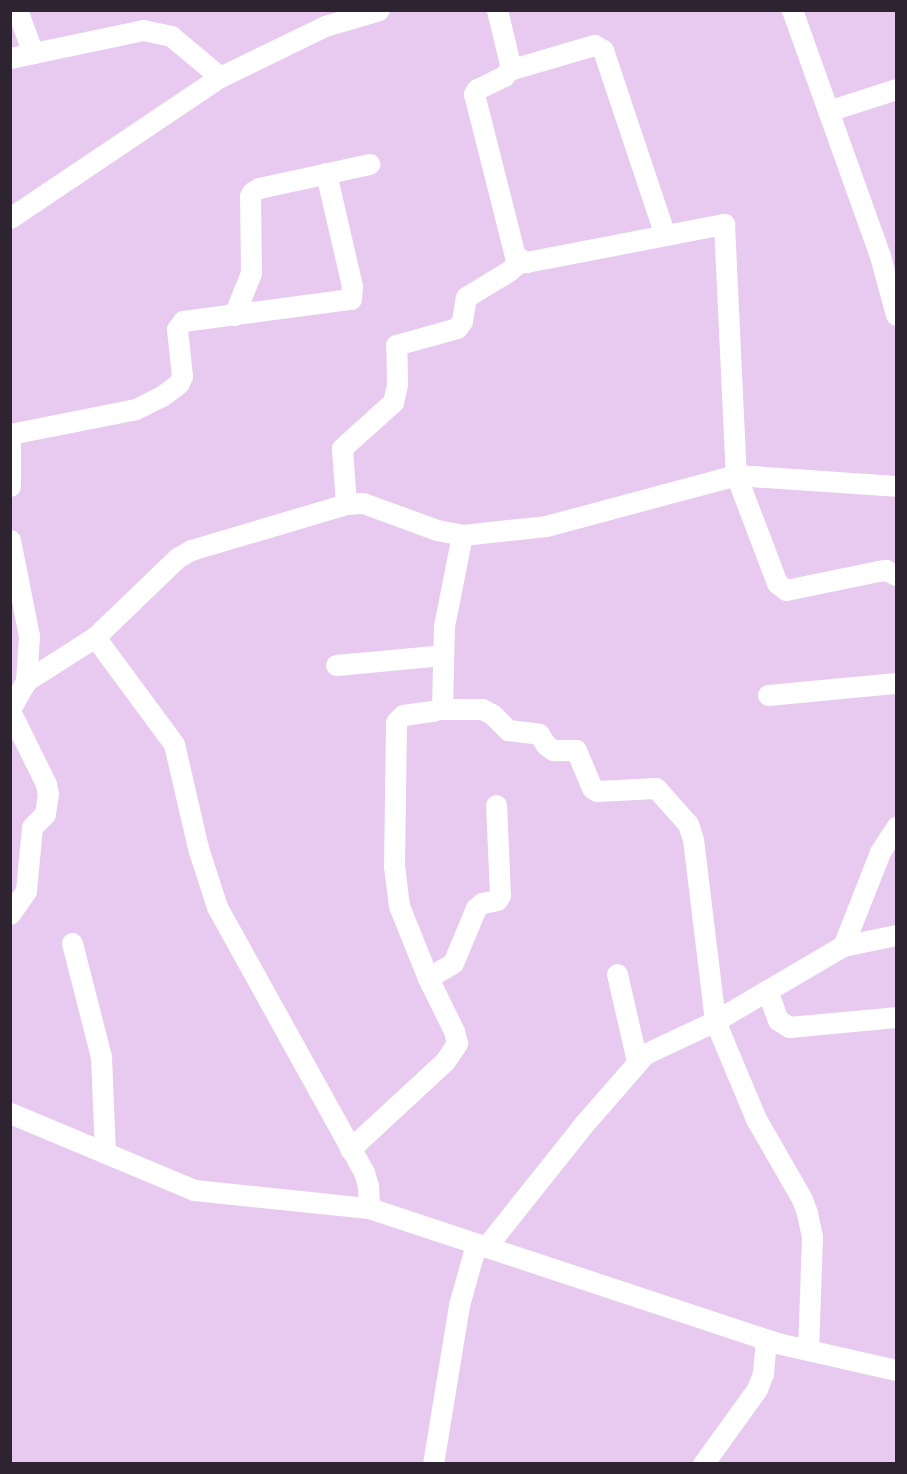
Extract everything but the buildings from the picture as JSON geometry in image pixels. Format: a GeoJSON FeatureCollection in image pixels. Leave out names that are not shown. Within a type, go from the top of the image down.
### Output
{"type":"FeatureCollection","features":[{"type":"Feature","properties":{"kind":"street"},"geometry":{"type":"LineString","coordinates":[[17,10],[33,53]]}},
{"type":"Feature","properties":{"kind":"street"},"geometry":{"type":"LineString","coordinates":[[10,218],[220,77],[325,26],[380,10]]}},
{"type":"Feature","properties":{"kind":"street"},"geometry":{"type":"LineString","coordinates":[[497,10],[510,64],[509,70],[504,76],[477,89],[474,94],[513,249],[520,261]]}},
{"type":"Feature","properties":{"kind":"street"},"geometry":{"type":"LineString","coordinates":[[792,10],[880,256],[897,315]]}},
{"type":"Feature","properties":{"kind":"street"},"geometry":{"type":"LineString","coordinates":[[10,58],[143,30],[171,36],[220,77]]}},
{"type":"Feature","properties":{"kind":"street"},"geometry":{"type":"LineString","coordinates":[[509,70],[594,45],[603,50],[665,235]]}},
{"type":"Feature","properties":{"kind":"street"},"geometry":{"type":"LineString","coordinates":[[828,111],[897,89]]}},
{"type":"Feature","properties":{"kind":"street"},"geometry":{"type":"LineString","coordinates":[[234,315],[251,273],[250,196],[252,192],[259,188],[369,164]]}},
{"type":"Feature","properties":{"kind":"street"},"geometry":{"type":"LineString","coordinates":[[10,434],[136,409],[151,403],[179,382],[182,376],[177,329],[179,324],[351,298],[352,286],[326,173]]}},
{"type":"Feature","properties":{"kind":"street"},"geometry":{"type":"LineString","coordinates":[[346,504],[342,448],[393,402],[397,384],[396,345],[457,328],[462,321],[466,297],[509,271],[520,261],[538,260],[721,224],[726,227],[736,474],[781,587],[786,590],[886,570],[897,574]]}},
{"type":"Feature","properties":{"kind":"street"},"geometry":{"type":"LineString","coordinates":[[10,439],[10,486]]}},
{"type":"Feature","properties":{"kind":"street"},"geometry":{"type":"LineString","coordinates":[[26,681],[94,637],[177,558],[191,550],[346,504],[363,503],[437,530],[462,536],[546,526],[736,474],[897,486]]}},
{"type":"Feature","properties":{"kind":"street"},"geometry":{"type":"LineString","coordinates":[[439,709],[443,703],[444,626],[462,536]]}},
{"type":"Feature","properties":{"kind":"street"},"geometry":{"type":"LineString","coordinates":[[10,540],[29,636],[26,681],[10,710],[46,784],[48,794],[45,814],[32,827],[26,891],[10,914]]}},
{"type":"Feature","properties":{"kind":"street"},"geometry":{"type":"LineString","coordinates":[[94,637],[174,744],[180,758],[198,848],[217,907],[364,1172],[368,1186],[369,1208]]}},
{"type":"Feature","properties":{"kind":"street"},"geometry":{"type":"LineString","coordinates":[[336,665],[443,655]]}},
{"type":"Feature","properties":{"kind":"street"},"geometry":{"type":"LineString","coordinates":[[768,695],[897,683]]}},
{"type":"Feature","properties":{"kind":"street"},"geometry":{"type":"LineString","coordinates":[[350,1149],[453,1052],[457,1043],[454,1031],[428,978],[399,906],[396,889],[396,722],[403,715],[439,709],[488,711],[508,730],[539,734],[546,745],[553,750],[576,750],[589,784],[597,791],[651,786],[662,792],[688,824],[693,838],[715,1021],[756,1119],[802,1199],[807,1214],[812,1237],[808,1350]]}},
{"type":"Feature","properties":{"kind":"street"},"geometry":{"type":"LineString","coordinates":[[428,978],[453,963],[476,908],[482,903],[497,900],[500,895],[496,805]]}},
{"type":"Feature","properties":{"kind":"street"},"geometry":{"type":"LineString","coordinates":[[843,946],[880,852],[897,827]]}},
{"type":"Feature","properties":{"kind":"street"},"geometry":{"type":"LineString","coordinates":[[433,1464],[459,1305],[481,1245],[637,1061],[658,1046],[715,1021],[843,946],[897,935]]}},
{"type":"Feature","properties":{"kind":"street"},"geometry":{"type":"LineString","coordinates":[[72,943],[101,1057],[105,1153]]}},
{"type":"Feature","properties":{"kind":"street"},"geometry":{"type":"LineString","coordinates":[[617,974],[637,1061]]}},
{"type":"Feature","properties":{"kind":"street"},"geometry":{"type":"LineString","coordinates":[[767,990],[778,1020],[789,1026],[897,1017]]}},
{"type":"Feature","properties":{"kind":"street"},"geometry":{"type":"LineString","coordinates":[[10,1113],[194,1190],[369,1208],[766,1340],[897,1370]]}},
{"type":"Feature","properties":{"kind":"street"},"geometry":{"type":"LineString","coordinates":[[703,1464],[757,1389],[763,1373],[766,1340]]}}]}
